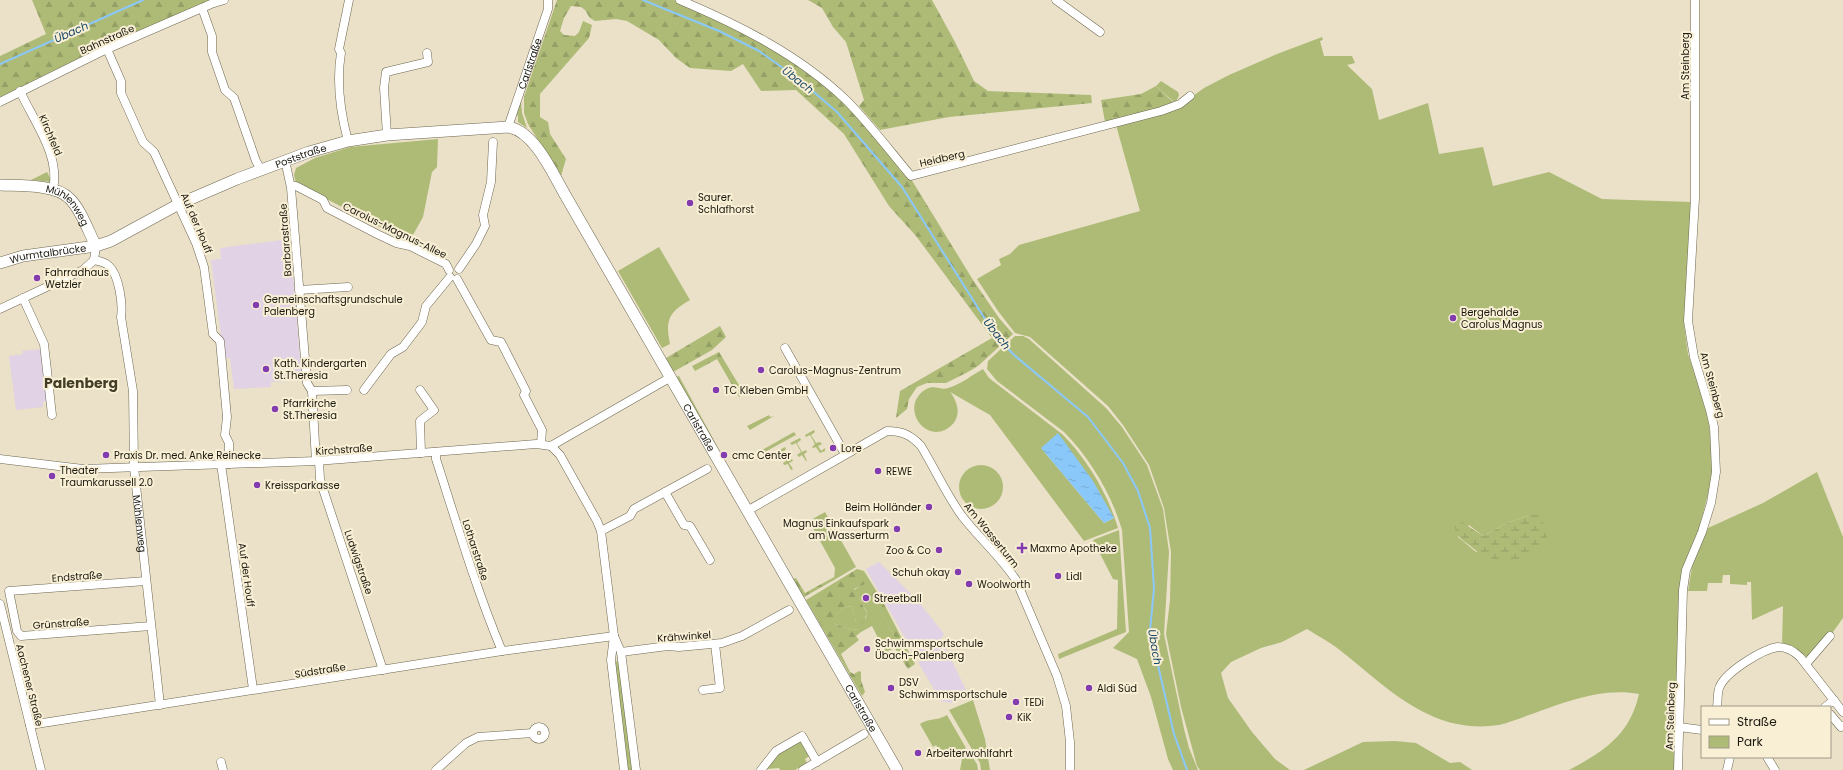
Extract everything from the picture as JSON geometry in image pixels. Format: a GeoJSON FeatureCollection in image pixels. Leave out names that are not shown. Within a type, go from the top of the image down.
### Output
{"type":"FeatureCollection","features":[{"type":"Feature","properties":{"kind":"main road","name":"Poststraße"},"geometry":{"type":"LineString","coordinates":[[96,246],[111,241],[179,204],[285,160],[348,141],[387,135],[508,127],[520,131]]}},
{"type":"Feature","properties":{"kind":"main road","name":"Carlstraße"},"geometry":{"type":"LineString","coordinates":[[520,131],[541,154],[896,770]]}},
{"type":"Feature","properties":{"kind":"main road","name":"Mühlenweg"},"geometry":{"type":"LineString","coordinates":[[0,185],[53,189],[69,198],[75,205],[96,246]]}},
{"type":"Feature","properties":{"kind":"main road","name":"Wurmtalbrücke"},"geometry":{"type":"LineString","coordinates":[[0,263],[23,256],[96,246]]}},
{"type":"Feature","properties":{"kind":"street","name":"Bahnstraße"},"geometry":{"type":"LineString","coordinates":[[0,102],[107,49],[224,0]]}},
{"type":"Feature","properties":{"kind":"street"},"geometry":{"type":"LineString","coordinates":[[348,141],[340,100],[338,66],[341,53],[338,48],[349,0]]}},
{"type":"Feature","properties":{"kind":"street","name":"Carlstraße"},"geometry":{"type":"LineString","coordinates":[[508,127],[548,9],[548,0]]}},
{"type":"Feature","properties":{"kind":"street","name":"Heidberg"},"geometry":{"type":"LineString","coordinates":[[680,0],[774,46],[806,68],[845,100],[911,176],[1161,111],[1180,104],[1190,96]]}},
{"type":"Feature","properties":{"kind":"street"},"geometry":{"type":"LineString","coordinates":[[1056,0],[1100,32]]}},
{"type":"Feature","properties":{"kind":"street","name":"Am Steinberg"},"geometry":{"type":"LineString","coordinates":[[1678,770],[1685,577],[1686,570],[1702,532],[1711,503],[1716,472],[1713,421],[1694,357],[1688,321],[1695,198],[1695,0]]}},
{"type":"Feature","properties":{"kind":"street"},"geometry":{"type":"LineString","coordinates":[[202,8],[212,36],[212,52],[224,89],[233,97],[256,162],[261,170]]}},
{"type":"Feature","properties":{"kind":"street","name":"Auf der Houff"},"geometry":{"type":"LineString","coordinates":[[107,49],[121,81],[121,93],[143,142],[154,152],[179,204],[196,243],[204,267],[213,334],[220,341],[227,417],[225,435],[229,444],[225,464],[253,689]]}},
{"type":"Feature","properties":{"kind":"street"},"geometry":{"type":"LineString","coordinates":[[387,135],[384,88],[386,72],[428,62],[427,53]]}},
{"type":"Feature","properties":{"kind":"street","name":"Kirchfeld"},"geometry":{"type":"LineString","coordinates":[[20,91],[47,146],[54,166],[55,181],[53,189]]}},
{"type":"Feature","properties":{"kind":"street","name":"Carolus-Magnus-Allee"},"geometry":{"type":"LineString","coordinates":[[452,275],[454,267],[460,269],[476,244],[485,226],[483,215],[491,182],[493,142]]}},
{"type":"Feature","properties":{"kind":"street","name":"Barbarastraße"},"geometry":{"type":"LineString","coordinates":[[285,160],[291,186],[307,383],[312,391],[318,461]]}},
{"type":"Feature","properties":{"kind":"street","name":"Carolus-Magnus-Allee"},"geometry":{"type":"LineString","coordinates":[[291,186],[296,186],[323,200],[327,208],[377,234],[396,243],[410,246],[446,264],[491,340],[501,342],[526,391],[524,396],[542,430],[541,444]]}},
{"type":"Feature","properties":{"kind":"street"},"geometry":{"type":"LineString","coordinates":[[0,309],[87,267],[94,260],[96,246]]}},
{"type":"Feature","properties":{"kind":"street","name":"Mühlenweg"},"geometry":{"type":"LineString","coordinates":[[94,260],[109,265],[119,291],[133,391],[134,467],[160,705]]}},
{"type":"Feature","properties":{"kind":"street"},"geometry":{"type":"LineString","coordinates":[[364,390],[391,354],[403,347],[422,322],[426,306],[443,283],[452,275]]}},
{"type":"Feature","properties":{"kind":"street"},"geometry":{"type":"LineString","coordinates":[[299,290],[348,287]]}},
{"type":"Feature","properties":{"kind":"street"},"geometry":{"type":"LineString","coordinates":[[23,298],[44,344],[52,415]]}},
{"type":"Feature","properties":{"kind":"street"},"geometry":{"type":"LineString","coordinates":[[785,348],[845,454]]}},
{"type":"Feature","properties":{"kind":"street"},"geometry":{"type":"LineString","coordinates":[[624,770],[611,660],[614,636],[601,531],[597,521],[560,455],[551,446],[671,378]]}},
{"type":"Feature","properties":{"kind":"street"},"geometry":{"type":"LineString","coordinates":[[312,391],[347,390]]}},
{"type":"Feature","properties":{"kind":"street"},"geometry":{"type":"LineString","coordinates":[[420,390],[434,410],[420,421],[421,453]]}},
{"type":"Feature","properties":{"kind":"street","name":"Am Wasserturm"},"geometry":{"type":"LineString","coordinates":[[747,512],[887,431],[906,433],[921,446],[946,492],[964,517],[1008,567],[1016,580],[1057,676],[1066,706],[1069,725],[1070,770]]}},
{"type":"Feature","properties":{"kind":"street","name":"Kirchstraße"},"geometry":{"type":"LineString","coordinates":[[0,459],[83,469],[318,461],[541,444],[551,446]]}},
{"type":"Feature","properties":{"kind":"street","name":"Lotharstraße"},"geometry":{"type":"LineString","coordinates":[[436,452],[436,459],[488,618],[502,651]]}},
{"type":"Feature","properties":{"kind":"street","name":"Ludwigstraße"},"geometry":{"type":"LineString","coordinates":[[318,461],[323,489],[383,670]]}},
{"type":"Feature","properties":{"kind":"street"},"geometry":{"type":"LineString","coordinates":[[601,531],[630,516],[634,508],[707,469]]}},
{"type":"Feature","properties":{"kind":"street"},"geometry":{"type":"LineString","coordinates":[[664,492],[684,524],[690,526],[710,560]]}},
{"type":"Feature","properties":{"kind":"street","name":"Endstraße"},"geometry":{"type":"LineString","coordinates":[[9,591],[146,581]]}},
{"type":"Feature","properties":{"kind":"street","name":"Grünstraße"},"geometry":{"type":"LineString","coordinates":[[9,591],[17,631],[21,636],[151,626]]}},
{"type":"Feature","properties":{"kind":"street","name":"Aachener Straße"},"geometry":{"type":"LineString","coordinates":[[0,604],[41,770]]}},
{"type":"Feature","properties":{"kind":"street","name":"Krähwinkel"},"geometry":{"type":"LineString","coordinates":[[621,652],[667,646],[679,647],[715,644],[742,636],[789,610]]}},
{"type":"Feature","properties":{"kind":"street"},"geometry":{"type":"LineString","coordinates":[[614,636],[621,652],[636,770]]}},
{"type":"Feature","properties":{"kind":"street","name":"Südstraße"},"geometry":{"type":"LineString","coordinates":[[30,725],[502,651],[614,636]]}},
{"type":"Feature","properties":{"kind":"street"},"geometry":{"type":"LineString","coordinates":[[1806,664],[1830,636]]}},
{"type":"Feature","properties":{"kind":"street"},"geometry":{"type":"LineString","coordinates":[[703,690],[720,688],[715,644]]}},
{"type":"Feature","properties":{"kind":"street"},"geometry":{"type":"LineString","coordinates":[[1717,706],[1720,686],[1737,668],[1760,653],[1779,647],[1794,651],[1806,664],[1843,712]]}},
{"type":"Feature","properties":{"kind":"street"},"geometry":{"type":"LineString","coordinates":[[1826,706],[1834,700]]}},
{"type":"Feature","properties":{"kind":"street"},"geometry":{"type":"LineString","coordinates":[[1831,715],[1841,728],[1843,726]]}},
{"type":"Feature","properties":{"kind":"street"},"geometry":{"type":"LineString","coordinates":[[1679,727],[1701,730]]}},
{"type":"Feature","properties":{"kind":"street"},"geometry":{"type":"LineString","coordinates":[[436,770],[466,743],[478,737],[533,733]]}},
{"type":"Feature","properties":{"kind":"street"},"geometry":{"type":"LineString","coordinates":[[803,770],[864,734]]}},
{"type":"Feature","properties":{"kind":"street"},"geometry":{"type":"LineString","coordinates":[[761,770],[776,751],[802,736],[816,762]]}},
{"type":"Feature","properties":{"kind":"street"},"geometry":{"type":"LineString","coordinates":[[1727,770],[1730,758]]}},
{"type":"Feature","properties":{"kind":"street"},"geometry":{"type":"LineString","coordinates":[[1768,758],[1775,770]]}},
{"type":"Feature","properties":{"kind":"shaded area","name":"Gemeinschaftsgrundschule Palenberg"},"geometry":{"type":"Polygon","coordinates":[[[290,239],[302,380],[271,382],[271,387],[234,389],[230,358],[224,359],[211,260],[221,259],[220,248],[290,239]]]}},
{"type":"Feature","properties":{"kind":"shaded area"},"geometry":{"type":"Polygon","coordinates":[[[42,349],[48,401],[43,402],[43,407],[16,410],[9,356],[23,354],[22,351],[42,349]]]}},
{"type":"Feature","properties":{"kind":"shaded area"},"geometry":{"type":"Polygon","coordinates":[[[879,562],[918,601],[944,634],[941,639],[969,696],[951,703],[941,701],[918,662],[921,662],[918,655],[915,655],[866,569],[879,562]]]}},
{"type":"Feature","properties":{"kind":"green space"},"geometry":{"type":"Polygon","coordinates":[[[32,0],[211,0],[71,62],[0,98],[0,56],[46,34],[32,0]]]}},
{"type":"Feature","properties":{"kind":"green space"},"geometry":{"type":"Polygon","coordinates":[[[557,0],[674,0],[702,12],[778,50],[844,102],[908,174],[973,280],[999,318],[1013,334],[978,366],[968,372],[946,383],[927,383],[917,387],[909,399],[907,409],[896,418],[900,391],[992,338],[916,236],[889,206],[844,134],[796,90],[761,91],[743,64],[731,71],[690,68],[676,58],[659,40],[627,21],[616,19],[595,21],[590,18],[581,7],[571,6],[564,18],[560,31],[564,35],[575,36],[579,32],[583,21],[592,25],[589,38],[540,94],[540,117],[548,122],[550,134],[566,159],[561,176],[528,124],[524,113],[524,97],[557,0]]]}},
{"type":"Feature","properties":{"kind":"green space"},"geometry":{"type":"Polygon","coordinates":[[[808,0],[932,0],[974,81],[988,91],[1091,95],[1092,103],[949,117],[880,130],[859,106],[864,100],[846,42],[833,27],[822,8],[808,0]]]}},
{"type":"Feature","properties":{"kind":"green space"},"geometry":{"type":"Polygon","coordinates":[[[1322,37],[1323,40],[1320,41],[1324,56],[1352,56],[1355,63],[1347,65],[1372,89],[1379,120],[1428,103],[1439,154],[1483,147],[1493,186],[1549,172],[1602,199],[1691,202],[1684,324],[1688,354],[1707,409],[1713,459],[1711,483],[1697,536],[1683,570],[1676,770],[1569,770],[1604,749],[1613,741],[1629,721],[1639,694],[1621,692],[1603,693],[1568,702],[1499,725],[1475,726],[1452,723],[1432,716],[1412,706],[1394,694],[1337,648],[1307,629],[1282,642],[1261,648],[1231,662],[1221,673],[1228,698],[1252,732],[1275,759],[1290,770],[1200,770],[1197,766],[1181,707],[1166,634],[1170,600],[1171,552],[1164,508],[1149,465],[1123,425],[1108,406],[1030,337],[1015,333],[998,311],[977,279],[1001,265],[999,259],[1010,254],[1019,245],[1140,211],[1116,125],[1179,106],[1204,88],[1229,75],[1277,54],[1322,37]],[[1529,515],[1507,523],[1483,536],[1469,525],[1458,537],[1476,552],[1529,515]]]}},
{"type":"Feature","properties":{"kind":"green space"},"geometry":{"type":"Polygon","coordinates":[[[1161,81],[1178,92],[1179,95],[1177,100],[1174,102],[1156,86],[1161,81]]]}},
{"type":"Feature","properties":{"kind":"green space"},"geometry":{"type":"Polygon","coordinates":[[[1156,86],[1173,102],[1159,108],[1105,122],[1101,100],[1141,94],[1156,86]]]}},
{"type":"Feature","properties":{"kind":"green space"},"geometry":{"type":"Polygon","coordinates":[[[521,100],[522,113],[527,128],[518,122],[518,116],[515,114],[521,100]]]}},
{"type":"Feature","properties":{"kind":"green space"},"geometry":{"type":"Polygon","coordinates":[[[438,139],[437,167],[432,172],[423,217],[409,242],[296,183],[294,175],[296,168],[315,158],[350,147],[438,139]]]}},
{"type":"Feature","properties":{"kind":"green space"},"geometry":{"type":"Polygon","coordinates":[[[47,172],[52,182],[31,180],[47,172]]]}},
{"type":"Feature","properties":{"kind":"green space"},"geometry":{"type":"Polygon","coordinates":[[[659,247],[690,300],[677,309],[670,318],[668,329],[670,344],[662,348],[618,271],[659,247]]]}},
{"type":"Feature","properties":{"kind":"green space"},"geometry":{"type":"Polygon","coordinates":[[[720,326],[726,337],[712,350],[673,372],[666,358],[720,326]]]}},
{"type":"Feature","properties":{"kind":"green space"},"geometry":{"type":"Polygon","coordinates":[[[1015,336],[1023,336],[1029,339],[1106,408],[1122,427],[1147,465],[1163,509],[1169,552],[1164,634],[1184,729],[1189,748],[1198,770],[1173,770],[1168,759],[1151,697],[1137,659],[1113,648],[1129,632],[1122,530],[1106,490],[1083,453],[1074,442],[1064,432],[997,381],[987,369],[988,361],[1015,336]]]}},
{"type":"Feature","properties":{"kind":"green space"},"geometry":{"type":"Polygon","coordinates":[[[719,352],[742,390],[742,394],[739,397],[717,359],[695,371],[692,366],[719,352]]]}},
{"type":"Feature","properties":{"kind":"green space"},"geometry":{"type":"Polygon","coordinates":[[[983,369],[989,378],[1062,434],[1080,454],[1096,478],[1109,502],[1118,528],[1084,541],[990,415],[950,392],[956,401],[958,412],[955,422],[945,430],[937,432],[929,431],[923,427],[915,414],[914,406],[922,392],[933,387],[945,389],[952,387],[983,369]],[[1041,448],[1104,523],[1114,518],[1041,448]]]}},
{"type":"Feature","properties":{"kind":"green space"},"geometry":{"type":"Polygon","coordinates":[[[679,376],[717,446],[714,448],[676,377],[679,376]]]}},
{"type":"Feature","properties":{"kind":"green space"},"geometry":{"type":"Polygon","coordinates":[[[769,415],[770,417],[774,416],[750,430],[747,426],[769,415]]]}},
{"type":"Feature","properties":{"kind":"green space"},"geometry":{"type":"Polygon","coordinates":[[[814,430],[815,432],[811,435],[816,443],[820,442],[822,444],[818,446],[821,451],[825,448],[825,451],[820,453],[816,447],[812,447],[815,444],[810,435],[806,437],[805,435],[814,430]]]}},
{"type":"Feature","properties":{"kind":"green space"},"geometry":{"type":"Polygon","coordinates":[[[794,432],[796,435],[763,453],[762,450],[794,432]]]}},
{"type":"Feature","properties":{"kind":"green space"},"geometry":{"type":"Polygon","coordinates":[[[800,438],[801,440],[797,443],[802,452],[806,450],[807,452],[804,454],[807,461],[802,455],[799,457],[797,455],[801,452],[796,443],[792,445],[790,443],[800,438]]]}},
{"type":"Feature","properties":{"kind":"green space"},"geometry":{"type":"Polygon","coordinates":[[[785,447],[786,449],[783,452],[788,461],[792,459],[793,461],[789,463],[793,469],[791,470],[788,464],[784,465],[783,463],[786,461],[781,452],[777,454],[776,452],[785,447]]]}},
{"type":"Feature","properties":{"kind":"green space"},"geometry":{"type":"Polygon","coordinates":[[[977,465],[985,465],[997,471],[1003,483],[1003,491],[997,503],[985,509],[977,509],[965,503],[959,491],[959,483],[965,471],[977,465]]]}},
{"type":"Feature","properties":{"kind":"green space"},"geometry":{"type":"Polygon","coordinates":[[[1817,472],[1843,537],[1843,618],[1830,636],[1807,657],[1791,647],[1782,645],[1783,606],[1752,620],[1751,582],[1747,582],[1747,585],[1730,584],[1730,575],[1723,575],[1722,583],[1708,583],[1707,591],[1688,591],[1693,561],[1708,528],[1763,503],[1817,472]]]}},
{"type":"Feature","properties":{"kind":"green space"},"geometry":{"type":"Polygon","coordinates":[[[825,512],[856,567],[834,580],[835,568],[809,521],[825,512]]]}},
{"type":"Feature","properties":{"kind":"green space"},"geometry":{"type":"Polygon","coordinates":[[[1529,515],[1538,515],[1545,526],[1547,536],[1544,544],[1539,550],[1521,559],[1499,560],[1487,557],[1458,536],[1455,527],[1455,523],[1459,520],[1483,536],[1507,523],[1529,515]]]}},
{"type":"Feature","properties":{"kind":"green space"},"geometry":{"type":"Polygon","coordinates":[[[1119,530],[1126,632],[1059,659],[1058,654],[1117,629],[1118,580],[1113,579],[1093,540],[1119,530]]]}},
{"type":"Feature","properties":{"kind":"green space"},"geometry":{"type":"Polygon","coordinates":[[[857,569],[864,571],[882,600],[915,664],[908,669],[904,663],[899,645],[865,584],[854,589],[867,613],[864,621],[860,625],[856,621],[852,607],[849,606],[840,611],[832,621],[835,624],[850,629],[860,630],[861,632],[856,636],[859,640],[841,654],[850,672],[854,674],[859,671],[861,672],[861,680],[865,692],[862,696],[806,600],[857,569]]]}},
{"type":"Feature","properties":{"kind":"green space"},"geometry":{"type":"Polygon","coordinates":[[[836,576],[834,580],[804,597],[792,579],[796,578],[805,593],[836,576]]]}},
{"type":"Feature","properties":{"kind":"green space"},"geometry":{"type":"Polygon","coordinates":[[[865,583],[899,645],[904,663],[895,648],[885,652],[872,626],[861,632],[859,630],[850,629],[835,624],[831,621],[840,611],[849,606],[852,607],[856,621],[866,618],[867,612],[854,590],[865,583]]]}},
{"type":"Feature","properties":{"kind":"green space"},"geometry":{"type":"Polygon","coordinates":[[[619,661],[634,770],[626,770],[613,662],[619,661]]]}},
{"type":"Feature","properties":{"kind":"green space"},"geometry":{"type":"Polygon","coordinates":[[[973,700],[985,739],[990,770],[981,770],[980,763],[949,710],[973,700]]]}},
{"type":"Feature","properties":{"kind":"green space"},"geometry":{"type":"Polygon","coordinates":[[[947,715],[966,748],[949,757],[942,755],[936,745],[933,747],[920,724],[947,715]]]}},
{"type":"Feature","properties":{"kind":"green space"},"geometry":{"type":"Polygon","coordinates":[[[802,740],[811,755],[805,759],[807,763],[795,770],[780,770],[779,768],[767,769],[777,755],[802,740]]]}},
{"type":"Feature","properties":{"kind":"green space"},"geometry":{"type":"Polygon","coordinates":[[[1395,741],[1416,743],[1450,763],[1460,762],[1472,770],[1304,770],[1363,742],[1395,741]]]}},
{"type":"Feature","properties":{"kind":"green space"},"geometry":{"type":"Polygon","coordinates":[[[968,751],[977,764],[978,770],[960,770],[963,754],[968,751]]]}},
{"type":"Feature","properties":{"kind":"water"},"geometry":{"type":"Polygon","coordinates":[[[1058,433],[1093,481],[1114,518],[1104,523],[1041,448],[1058,433]]]}},
{"type":"Feature","properties":{"kind":"waterway","name":"Übach"},"geometry":{"type":"LineString","coordinates":[[0,64],[143,0]]}},
{"type":"Feature","properties":{"kind":"waterway","name":"Übach"},"geometry":{"type":"LineString","coordinates":[[643,0],[719,31],[759,51],[801,81],[837,112],[902,187],[995,335],[1014,355],[1088,417],[1123,463],[1138,491],[1150,528],[1154,588],[1150,631],[1174,734],[1187,770]]}},
{"type":"Feature","properties":{"kind":"place","name":"Saurer. Schlafhorst"},"geometry":{"type":"Point","coordinates":[690,203]}},
{"type":"Feature","properties":{"kind":"place","name":"Fahrradhaus Wetzler"},"geometry":{"type":"Point","coordinates":[37,278]}},
{"type":"Feature","properties":{"kind":"place","name":"Gemeinschaftsgrundschule Palenberg"},"geometry":{"type":"Point","coordinates":[256,305]}},
{"type":"Feature","properties":{"kind":"place","name":"Bergehalde Carolus Magnus"},"geometry":{"type":"Point","coordinates":[1453,318]}},
{"type":"Feature","properties":{"kind":"place","name":"Kath. Kindergarten St.Theresia"},"geometry":{"type":"Point","coordinates":[266,369]}},
{"type":"Feature","properties":{"kind":"place","name":"Carolus-Magnus-Zentrum"},"geometry":{"type":"Point","coordinates":[761,370]}},
{"type":"Feature","properties":{"kind":"place","name":"TC Kleben GmbH"},"geometry":{"type":"Point","coordinates":[716,390]}},
{"type":"Feature","properties":{"kind":"place","name":"Pfarrkirche St.Theresia"},"geometry":{"type":"Point","coordinates":[275,409]}},
{"type":"Feature","properties":{"kind":"place","name":"Lore"},"geometry":{"type":"Point","coordinates":[833,448]}},
{"type":"Feature","properties":{"kind":"place","name":"Praxis Dr. med. Anke Reinecke"},"geometry":{"type":"Point","coordinates":[106,455]}},
{"type":"Feature","properties":{"kind":"place","name":"cmc Center"},"geometry":{"type":"Point","coordinates":[724,455]}},
{"type":"Feature","properties":{"kind":"place","name":"REWE"},"geometry":{"type":"Point","coordinates":[878,471]}},
{"type":"Feature","properties":{"kind":"place","name":"Theater Traumkarussell 2.0"},"geometry":{"type":"Point","coordinates":[52,476]}},
{"type":"Feature","properties":{"kind":"place","name":"Kreissparkasse"},"geometry":{"type":"Point","coordinates":[257,485]}},
{"type":"Feature","properties":{"kind":"place","name":"Beim Holländer"},"geometry":{"type":"Point","coordinates":[929,507]}},
{"type":"Feature","properties":{"kind":"place","name":"Magnus Einkaufspark am Wasserturm"},"geometry":{"type":"Point","coordinates":[897,529]}},
{"type":"Feature","properties":{"kind":"place","name":"Maxmo Apotheke"},"geometry":{"type":"Point","coordinates":[1022,548]}},
{"type":"Feature","properties":{"kind":"place","name":"Zoo & Co"},"geometry":{"type":"Point","coordinates":[939,550]}},
{"type":"Feature","properties":{"kind":"place","name":"Schuh okay"},"geometry":{"type":"Point","coordinates":[958,572]}},
{"type":"Feature","properties":{"kind":"place","name":"Lidl"},"geometry":{"type":"Point","coordinates":[1058,576]}},
{"type":"Feature","properties":{"kind":"place","name":"Woolworth"},"geometry":{"type":"Point","coordinates":[969,584]}},
{"type":"Feature","properties":{"kind":"place","name":"Streetball"},"geometry":{"type":"Point","coordinates":[866,598]}},
{"type":"Feature","properties":{"kind":"place","name":"Schwimmsportschule Übach-Palenberg"},"geometry":{"type":"Point","coordinates":[867,649]}},
{"type":"Feature","properties":{"kind":"place","name":"DSV Schwimmsportschule"},"geometry":{"type":"Point","coordinates":[891,688]}},
{"type":"Feature","properties":{"kind":"place","name":"Aldi Süd"},"geometry":{"type":"Point","coordinates":[1089,688]}},
{"type":"Feature","properties":{"kind":"place","name":"TEDi"},"geometry":{"type":"Point","coordinates":[1016,702]}},
{"type":"Feature","properties":{"kind":"place","name":"KiK"},"geometry":{"type":"Point","coordinates":[1009,717]}},
{"type":"Feature","properties":{"kind":"place","name":"Arbeiterwohlfahrt"},"geometry":{"type":"Point","coordinates":[918,753]}},
{"type":"Feature","properties":{"kind":"district","name":"Palenberg"},"geometry":{"type":"Point","coordinates":[81,383]}}]}
